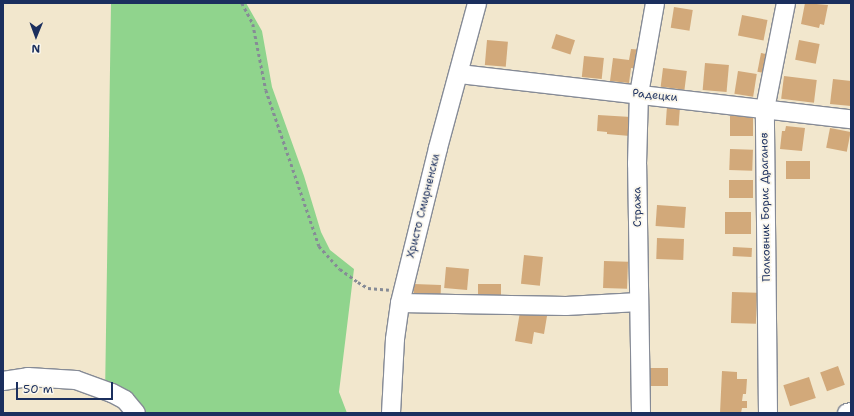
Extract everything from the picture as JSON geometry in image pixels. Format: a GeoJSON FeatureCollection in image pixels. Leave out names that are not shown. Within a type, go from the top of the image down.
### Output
{"type":"FeatureCollection","features":[{"type":"Feature","properties":{"kind":"street","name":"Христо Смирненски"},"geometry":{"type":"LineString","coordinates":[[391,413],[402,297],[438,148],[460,74],[477,3]]}},
{"type":"Feature","properties":{"kind":"street","name":"Стража"},"geometry":{"type":"LineString","coordinates":[[641,413],[637,164],[639,94],[655,3]]}},
{"type":"Feature","properties":{"kind":"street","name":"Полковник Борис Драганов"},"geometry":{"type":"LineString","coordinates":[[768,413],[765,109],[786,3]]}},
{"type":"Feature","properties":{"kind":"street","name":"Радецки"},"geometry":{"type":"LineString","coordinates":[[460,74],[851,119]]}},
{"type":"Feature","properties":{"kind":"street"},"geometry":{"type":"LineString","coordinates":[[402,297],[566,306],[639,302]]}},
{"type":"Feature","properties":{"kind":"street"},"geometry":{"type":"LineString","coordinates":[[3,381],[28,377],[76,380],[112,392],[125,400],[136,413]]}},
{"type":"Feature","properties":{"kind":"street"},"geometry":{"type":"LineString","coordinates":[[847,413],[851,412]]}},
{"type":"Feature","properties":{"kind":"path"},"geometry":{"type":"LineString","coordinates":[[242,3],[252,24],[266,90],[319,246],[340,269],[368,288],[402,297]]}},
{"type":"Feature","properties":{"kind":"green space"},"geometry":{"type":"Polygon","coordinates":[[[111,3],[246,3],[262,31],[272,87],[304,176],[321,232],[330,250],[354,269],[339,392],[347,413],[128,413],[105,397],[111,3]]]}},
{"type":"Feature","properties":{"kind":"building"},"geometry":{"type":"Polygon","coordinates":[[[805,3],[828,5],[824,25],[820,24],[819,28],[801,24],[805,3]]]}},
{"type":"Feature","properties":{"kind":"building"},"geometry":{"type":"Polygon","coordinates":[[[674,7],[693,10],[689,31],[671,28],[674,7]]]}},
{"type":"Feature","properties":{"kind":"building"},"geometry":{"type":"Polygon","coordinates":[[[742,15],[768,20],[764,41],[738,36],[742,15]]]}},
{"type":"Feature","properties":{"kind":"building"},"geometry":{"type":"Polygon","coordinates":[[[556,34],[575,40],[570,54],[551,48],[556,34]]]}},
{"type":"Feature","properties":{"kind":"building"},"geometry":{"type":"Polygon","coordinates":[[[487,40],[508,42],[506,67],[485,65],[487,40]]]}},
{"type":"Feature","properties":{"kind":"building"},"geometry":{"type":"Polygon","coordinates":[[[799,40],[820,44],[816,64],[795,60],[799,40]]]}},
{"type":"Feature","properties":{"kind":"building"},"geometry":{"type":"Polygon","coordinates":[[[631,49],[644,50],[642,69],[631,68],[629,83],[610,81],[613,58],[629,60],[631,49]]]}},
{"type":"Feature","properties":{"kind":"building"},"geometry":{"type":"Polygon","coordinates":[[[761,53],[771,55],[767,74],[757,72],[761,53]]]}},
{"type":"Feature","properties":{"kind":"building"},"geometry":{"type":"Polygon","coordinates":[[[584,56],[604,58],[602,79],[582,77],[584,56]]]}},
{"type":"Feature","properties":{"kind":"building"},"geometry":{"type":"Polygon","coordinates":[[[705,63],[729,65],[727,92],[703,90],[705,63]]]}},
{"type":"Feature","properties":{"kind":"building"},"geometry":{"type":"Polygon","coordinates":[[[663,68],[687,71],[685,90],[661,87],[663,68]]]}},
{"type":"Feature","properties":{"kind":"building"},"geometry":{"type":"Polygon","coordinates":[[[738,71],[757,74],[753,97],[734,94],[738,71]]]}},
{"type":"Feature","properties":{"kind":"building"},"geometry":{"type":"Polygon","coordinates":[[[784,76],[817,80],[814,103],[781,99],[784,76]]]}},
{"type":"Feature","properties":{"kind":"building"},"geometry":{"type":"Polygon","coordinates":[[[833,79],[851,81],[851,106],[830,104],[833,79]]]}},
{"type":"Feature","properties":{"kind":"building"},"geometry":{"type":"Polygon","coordinates":[[[667,106],[680,107],[679,126],[666,125],[667,106]]]}},
{"type":"Feature","properties":{"kind":"building"},"geometry":{"type":"Polygon","coordinates":[[[598,115],[631,117],[630,136],[607,134],[607,132],[597,131],[598,115]]]}},
{"type":"Feature","properties":{"kind":"building"},"geometry":{"type":"Polygon","coordinates":[[[730,116],[753,116],[753,136],[730,136],[730,116]]]}},
{"type":"Feature","properties":{"kind":"building"},"geometry":{"type":"Polygon","coordinates":[[[786,126],[805,128],[802,151],[780,149],[782,131],[785,131],[786,126]]]}},
{"type":"Feature","properties":{"kind":"building"},"geometry":{"type":"Polygon","coordinates":[[[830,128],[851,132],[847,152],[826,148],[830,128]]]}},
{"type":"Feature","properties":{"kind":"building"},"geometry":{"type":"Polygon","coordinates":[[[730,149],[753,150],[752,171],[729,170],[730,149]]]}},
{"type":"Feature","properties":{"kind":"building"},"geometry":{"type":"Polygon","coordinates":[[[786,161],[810,161],[810,179],[786,179],[786,161]]]}},
{"type":"Feature","properties":{"kind":"building"},"geometry":{"type":"Polygon","coordinates":[[[729,180],[753,180],[753,198],[729,198],[729,180]]]}},
{"type":"Feature","properties":{"kind":"building"},"geometry":{"type":"Polygon","coordinates":[[[657,205],[686,207],[684,228],[656,226],[657,205]]]}},
{"type":"Feature","properties":{"kind":"building"},"geometry":{"type":"Polygon","coordinates":[[[725,212],[751,212],[751,234],[725,234],[725,212]]]}},
{"type":"Feature","properties":{"kind":"building"},"geometry":{"type":"Polygon","coordinates":[[[657,238],[684,239],[683,260],[656,259],[657,238]]]}},
{"type":"Feature","properties":{"kind":"building"},"geometry":{"type":"Polygon","coordinates":[[[733,247],[752,248],[752,257],[733,256],[733,247]]]}},
{"type":"Feature","properties":{"kind":"building"},"geometry":{"type":"Polygon","coordinates":[[[524,255],[543,257],[540,286],[521,284],[524,255]]]}},
{"type":"Feature","properties":{"kind":"building"},"geometry":{"type":"Polygon","coordinates":[[[604,261],[628,262],[627,289],[603,288],[604,261]]]}},
{"type":"Feature","properties":{"kind":"building"},"geometry":{"type":"Polygon","coordinates":[[[446,267],[469,269],[467,290],[444,288],[446,267]]]}},
{"type":"Feature","properties":{"kind":"building"},"geometry":{"type":"Polygon","coordinates":[[[414,284],[441,285],[441,295],[414,294],[414,284]]]}},
{"type":"Feature","properties":{"kind":"building"},"geometry":{"type":"Polygon","coordinates":[[[478,284],[501,284],[501,296],[478,296],[478,284]]]}},
{"type":"Feature","properties":{"kind":"building"},"geometry":{"type":"Polygon","coordinates":[[[732,292],[757,293],[756,324],[731,323],[732,292]]]}},
{"type":"Feature","properties":{"kind":"building"},"geometry":{"type":"Polygon","coordinates":[[[520,312],[547,316],[544,334],[534,332],[532,344],[515,341],[520,312]]]}},
{"type":"Feature","properties":{"kind":"building"},"geometry":{"type":"Polygon","coordinates":[[[838,366],[845,385],[827,391],[820,372],[838,366]]]}},
{"type":"Feature","properties":{"kind":"building"},"geometry":{"type":"Polygon","coordinates":[[[649,368],[668,368],[668,386],[649,386],[649,368]]]}},
{"type":"Feature","properties":{"kind":"building"},"geometry":{"type":"Polygon","coordinates":[[[722,371],[737,372],[737,379],[747,379],[746,394],[743,394],[742,401],[747,401],[747,408],[742,408],[741,413],[720,413],[722,371]]]}},
{"type":"Feature","properties":{"kind":"building"},"geometry":{"type":"Polygon","coordinates":[[[809,377],[816,398],[790,406],[783,385],[809,377]]]}}]}
